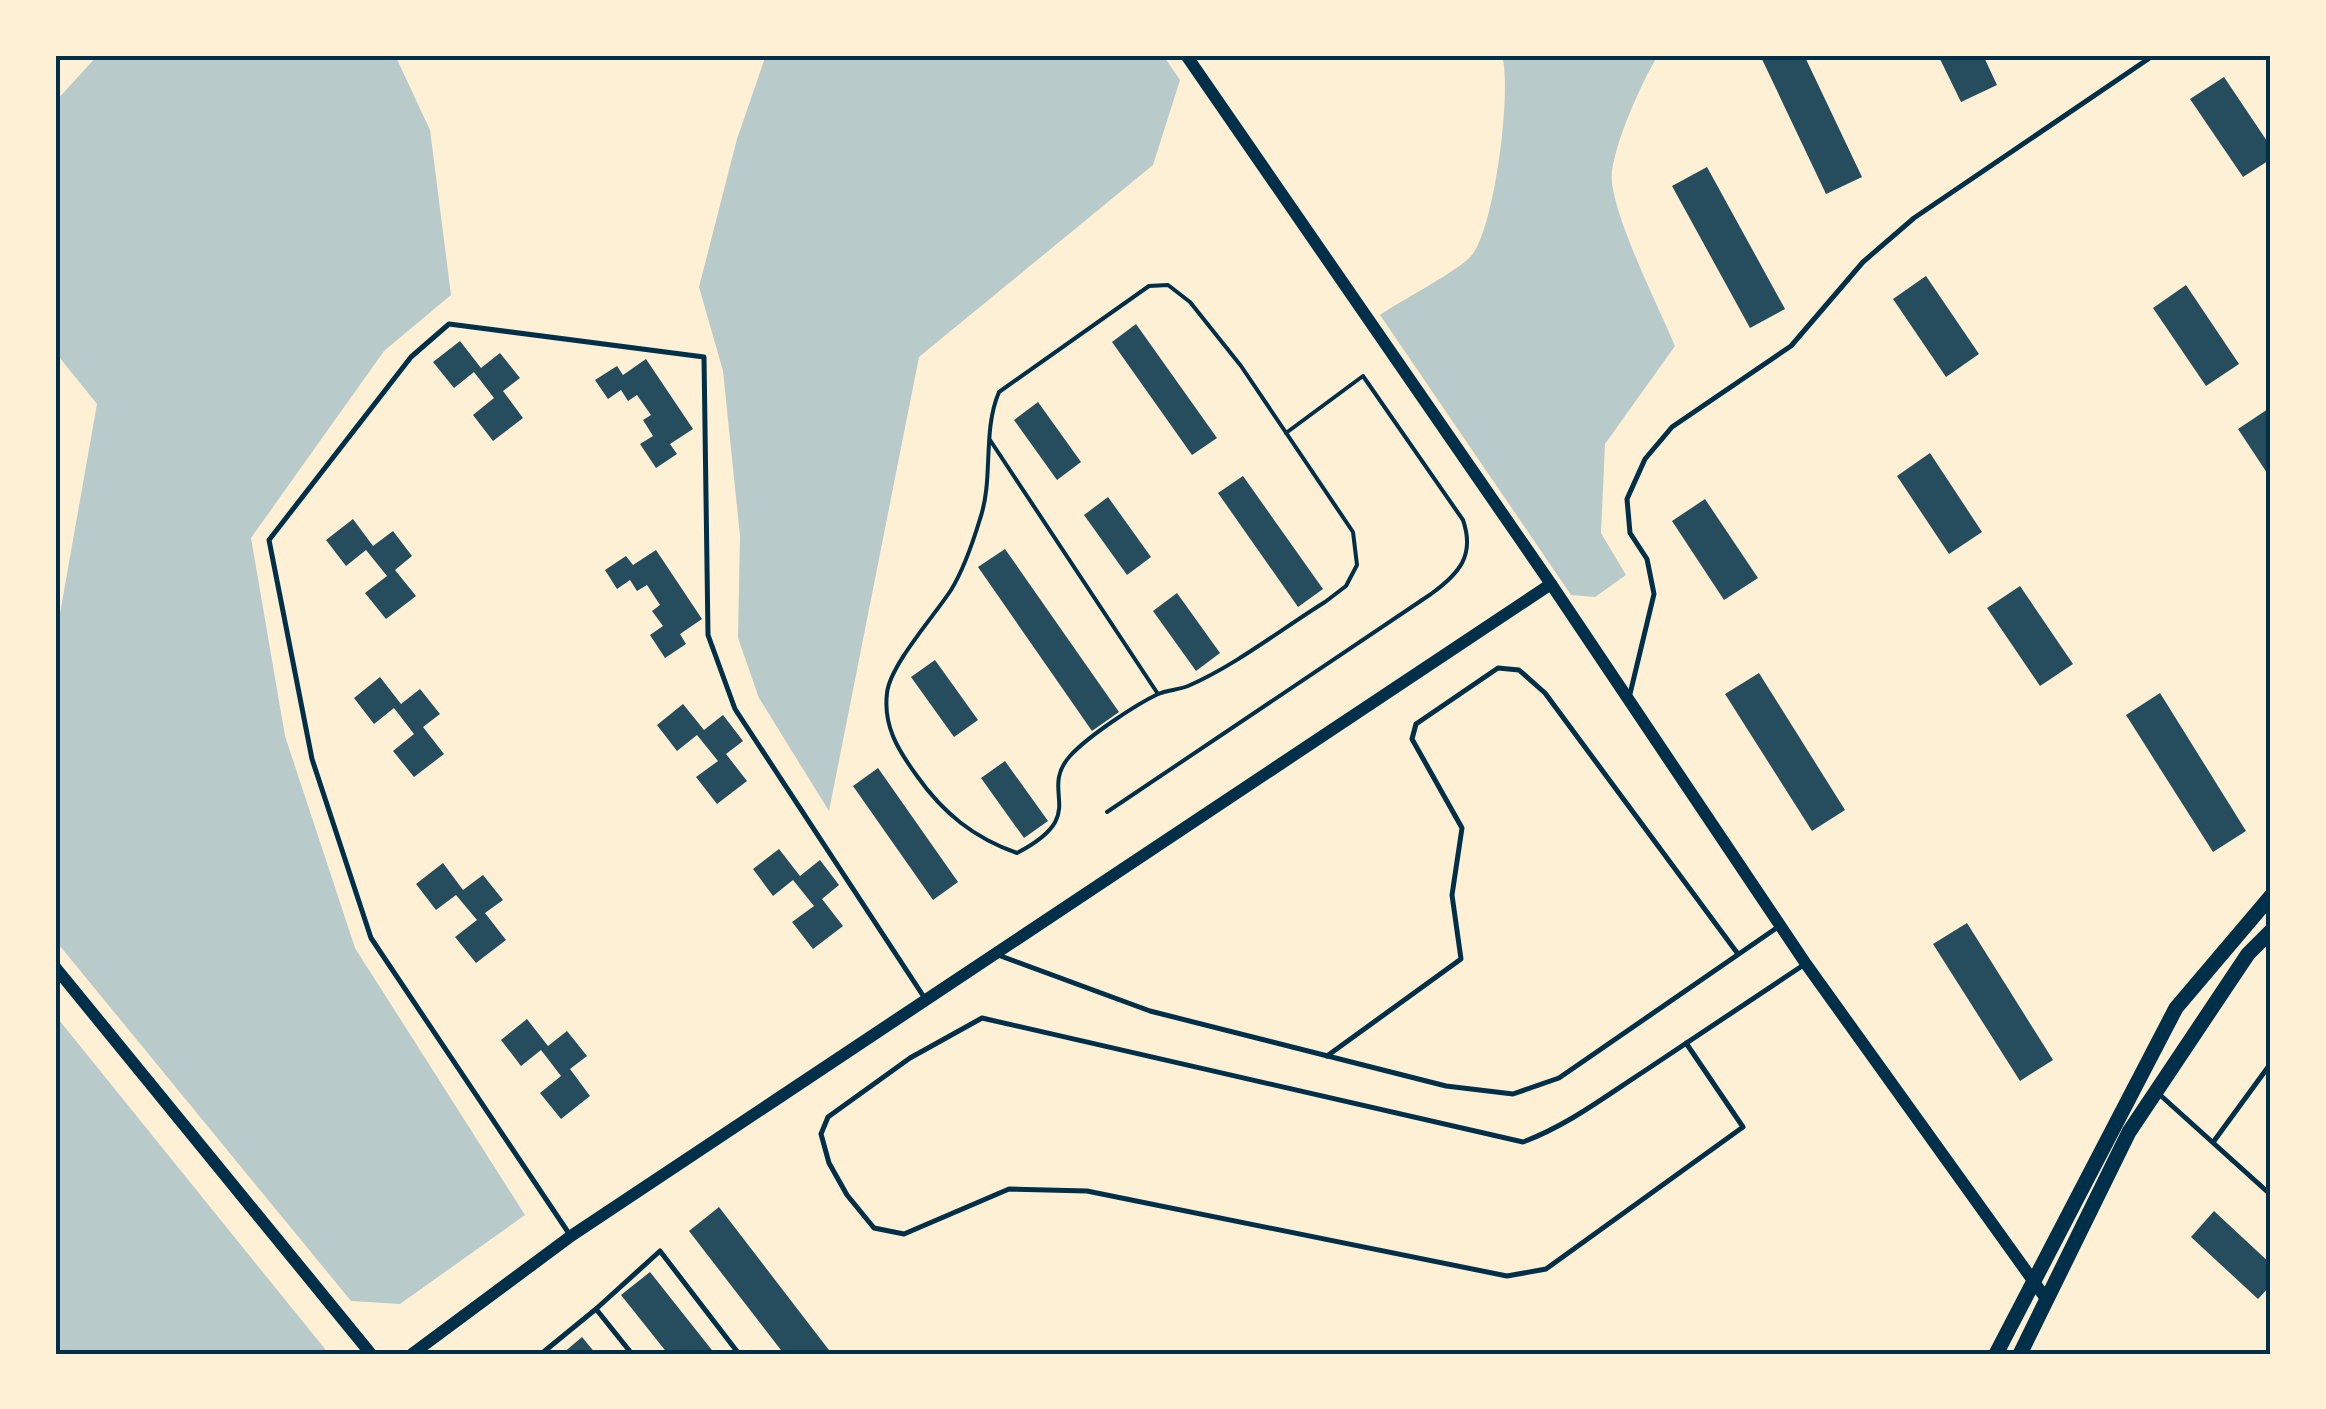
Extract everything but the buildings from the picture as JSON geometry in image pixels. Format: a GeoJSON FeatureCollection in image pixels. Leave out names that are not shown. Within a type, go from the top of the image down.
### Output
{"type":"FeatureCollection","features":[{"type":"Feature","properties":{"kind":"main road"},"geometry":{"type":"LineString","coordinates":[[1996,1354],[2176,1008],[2271,896]]}},
{"type":"Feature","properties":{"kind":"main road"},"geometry":{"type":"LineString","coordinates":[[2020,1354],[2129,1132],[2248,954],[2271,931]]}},
{"type":"Feature","properties":{"kind":"street"},"geometry":{"type":"LineString","coordinates":[[1186,55],[1551,584],[1806,964],[2047,1300]]}},
{"type":"Feature","properties":{"kind":"street"},"geometry":{"type":"LineString","coordinates":[[412,1354],[571,1236],[1551,584]]}},
{"type":"Feature","properties":{"kind":"street"},"geometry":{"type":"LineString","coordinates":[[55,967],[372,1354]]}},
{"type":"Feature","properties":{"kind":"lane"},"geometry":{"type":"LineString","coordinates":[[1628,699],[1654,594],[1647,559],[1630,533],[1627,499],[1645,459],[1672,427],[1791,346],[1863,262],[1914,218],[2154,55]]}},
{"type":"Feature","properties":{"kind":"lane"},"geometry":{"type":"LineString","coordinates":[[571,1236],[371,938],[312,759],[268,540],[411,357],[449,324],[704,357],[708,635],[735,709],[926,999]]}},
{"type":"Feature","properties":{"kind":"lane"},"geometry":{"type":"LineString","coordinates":[[1327,1056],[1461,959],[1452,895],[1462,828],[1412,738],[1416,724],[1498,668],[1518,670],[1545,694],[1738,954]]}},
{"type":"Feature","properties":{"kind":"lane"},"geometry":{"type":"LineString","coordinates":[[998,954],[1150,1010],[1446,1086],[1513,1094],[1559,1078],[1780,926]]}},
{"type":"Feature","properties":{"kind":"lane"},"geometry":{"type":"LineString","coordinates":[[1686,1043],[1743,1127],[1546,1269],[1506,1276],[1087,1191],[1009,1188],[904,1234],[874,1228],[846,1195],[829,1163],[820,1134],[828,1117],[865,1088],[982,1018],[1523,1142],[1563,1127],[1686,1043],[1806,964]]}},
{"type":"Feature","properties":{"kind":"lane"},"geometry":{"type":"LineString","coordinates":[[2213,1141],[2271,1062]]}},
{"type":"Feature","properties":{"kind":"lane"},"geometry":{"type":"LineString","coordinates":[[2157,1092],[2271,1195]]}},
{"type":"Feature","properties":{"kind":"lane"},"geometry":{"type":"LineString","coordinates":[[541,1354],[660,1251],[740,1354]]}},
{"type":"Feature","properties":{"kind":"lane"},"geometry":{"type":"LineString","coordinates":[[596,1309],[632,1354]]}},
{"type":"Feature","properties":{"kind":"path"},"geometry":{"type":"LineString","coordinates":[[1168,285],[1190,302],[1353,532],[1357,565],[1346,586],[1325,602],[1186,687],[1158,694],[1068,757],[1060,774],[1061,815],[1044,839],[1017,853],[986,842],[937,805],[900,752],[887,722],[887,688],[954,586],[987,492],[990,440],[990,413],[1000,392],[1149,286],[1168,285]]}},
{"type":"Feature","properties":{"kind":"path"},"geometry":{"type":"LineString","coordinates":[[1107,812],[1431,594],[1464,564],[1470,542],[1463,520],[1364,376],[1286,434]]}},
{"type":"Feature","properties":{"kind":"path"},"geometry":{"type":"LineString","coordinates":[[990,440],[1158,694]]}},
{"type":"Feature","properties":{"kind":"shaded area"},"geometry":{"type":"Polygon","coordinates":[[[98,55],[395,55],[430,130],[451,295],[384,351],[251,538],[285,736],[355,948],[525,1215],[400,1304],[351,1301],[55,940],[55,642],[97,404],[55,352],[55,102],[98,55]]]}},
{"type":"Feature","properties":{"kind":"shaded area"},"geometry":{"type":"Polygon","coordinates":[[[766,55],[1163,55],[1180,80],[1153,165],[919,357],[829,811],[759,698],[738,638],[740,536],[723,371],[699,287],[737,139],[766,55]]]}},
{"type":"Feature","properties":{"kind":"shaded area"},"geometry":{"type":"Polygon","coordinates":[[[1502,55],[1658,55],[1637,95],[1612,171],[1626,232],[1675,346],[1605,444],[1601,533],[1626,575],[1595,597],[1571,595],[1380,315],[1465,261],[1480,240],[1494,188],[1503,126],[1502,55]]]}},
{"type":"Feature","properties":{"kind":"shaded area"},"geometry":{"type":"Polygon","coordinates":[[[55,1015],[329,1354],[55,1354],[55,1015]]]}}]}
